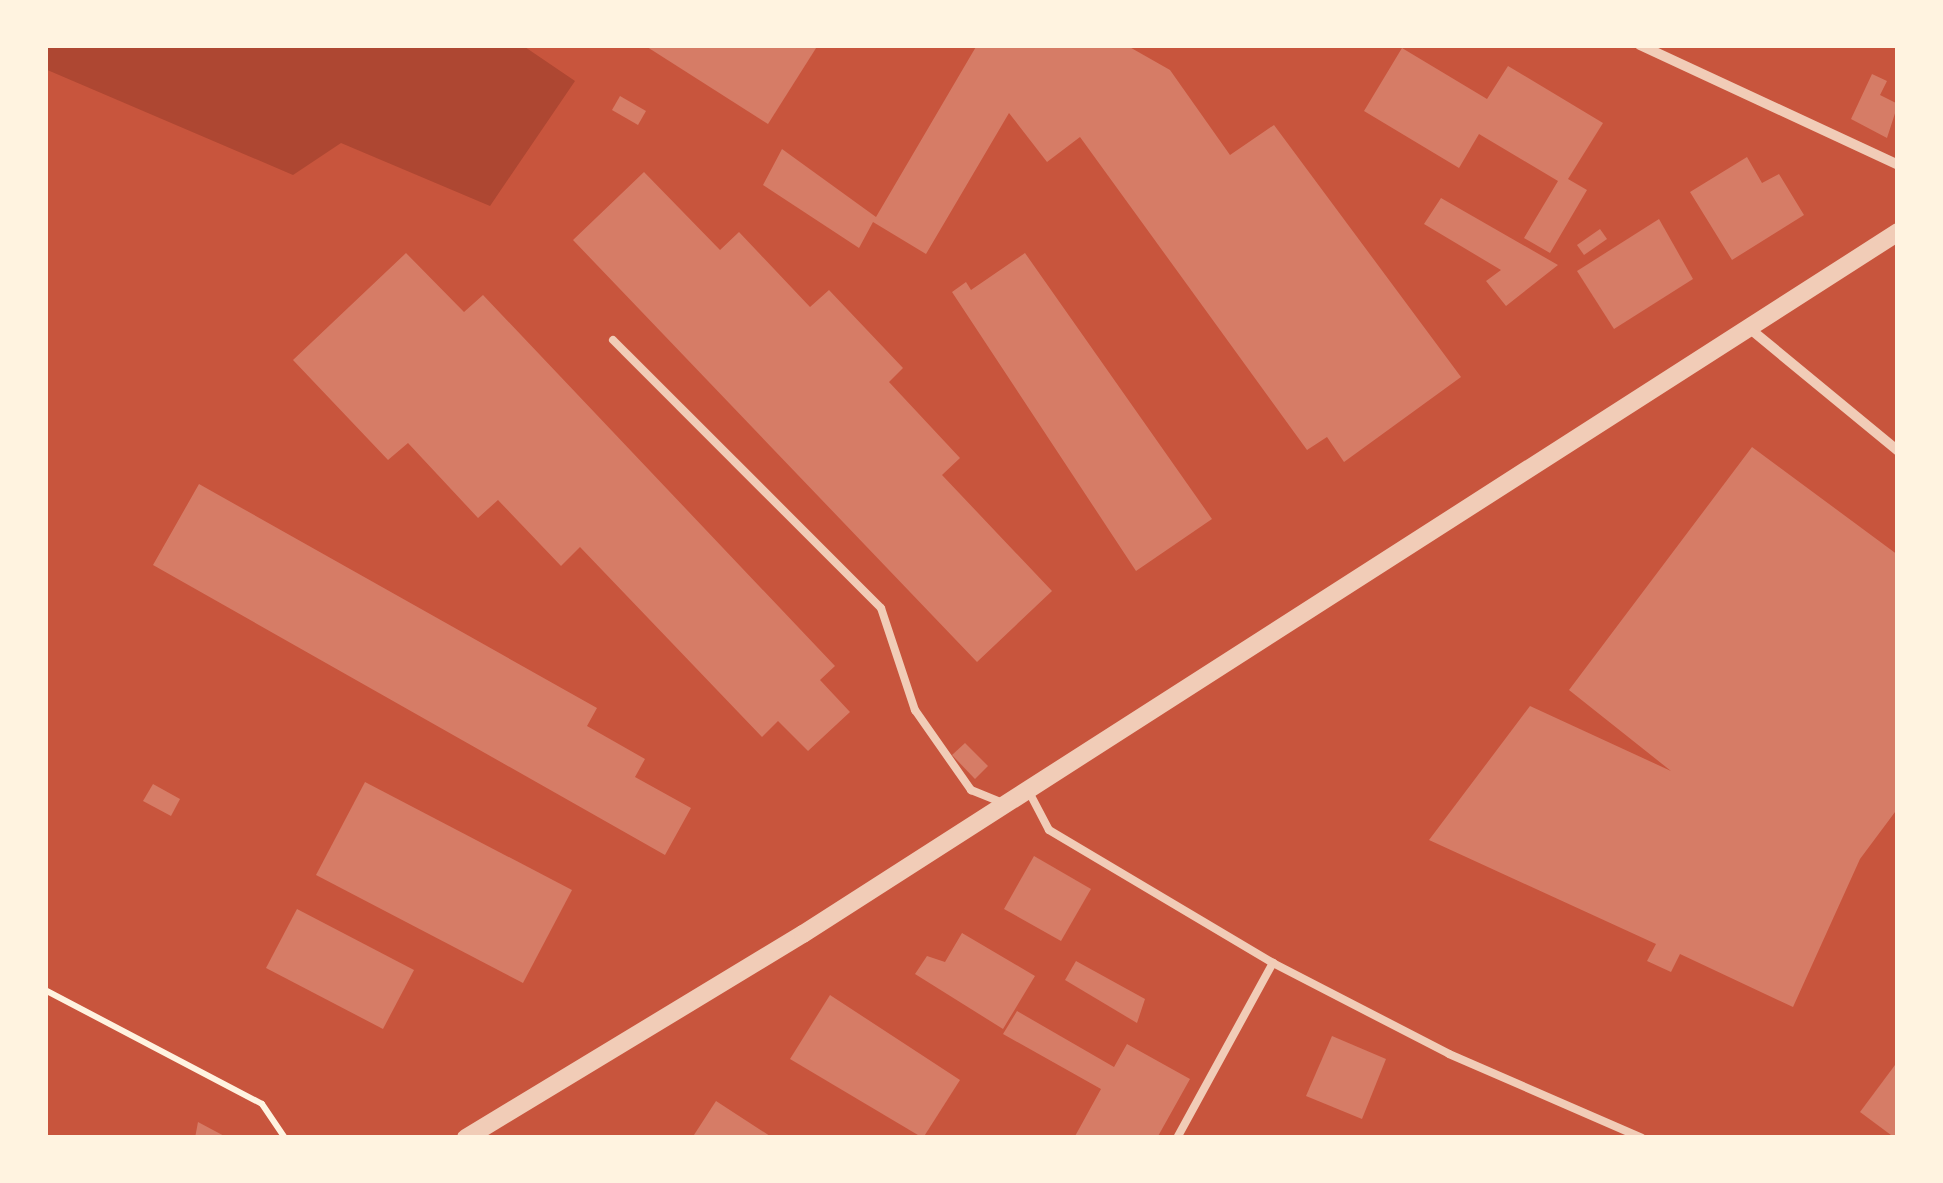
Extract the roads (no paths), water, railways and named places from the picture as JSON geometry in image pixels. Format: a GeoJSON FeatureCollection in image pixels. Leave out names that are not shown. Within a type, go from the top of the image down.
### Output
{"type":"FeatureCollection","features":[{"type":"Feature","properties":{"kind":"street"},"geometry":{"type":"LineString","coordinates":[[1640,45],[1898,165]]}},
{"type":"Feature","properties":{"kind":"street"},"geometry":{"type":"LineString","coordinates":[[466,1138],[1006,804],[1898,232]]}},
{"type":"Feature","properties":{"kind":"street"},"geometry":{"type":"LineString","coordinates":[[1749,328],[1898,451]]}},
{"type":"Feature","properties":{"kind":"lane"},"geometry":{"type":"LineString","coordinates":[[613,340],[880,608],[915,710],[970,790],[1006,804]]}},
{"type":"Feature","properties":{"kind":"lane"},"geometry":{"type":"LineString","coordinates":[[1028,790],[1048,830],[1273,963],[1449,1054],[1642,1138]]}},
{"type":"Feature","properties":{"kind":"lane"},"geometry":{"type":"LineString","coordinates":[[1177,1138],[1273,963]]}}]}
